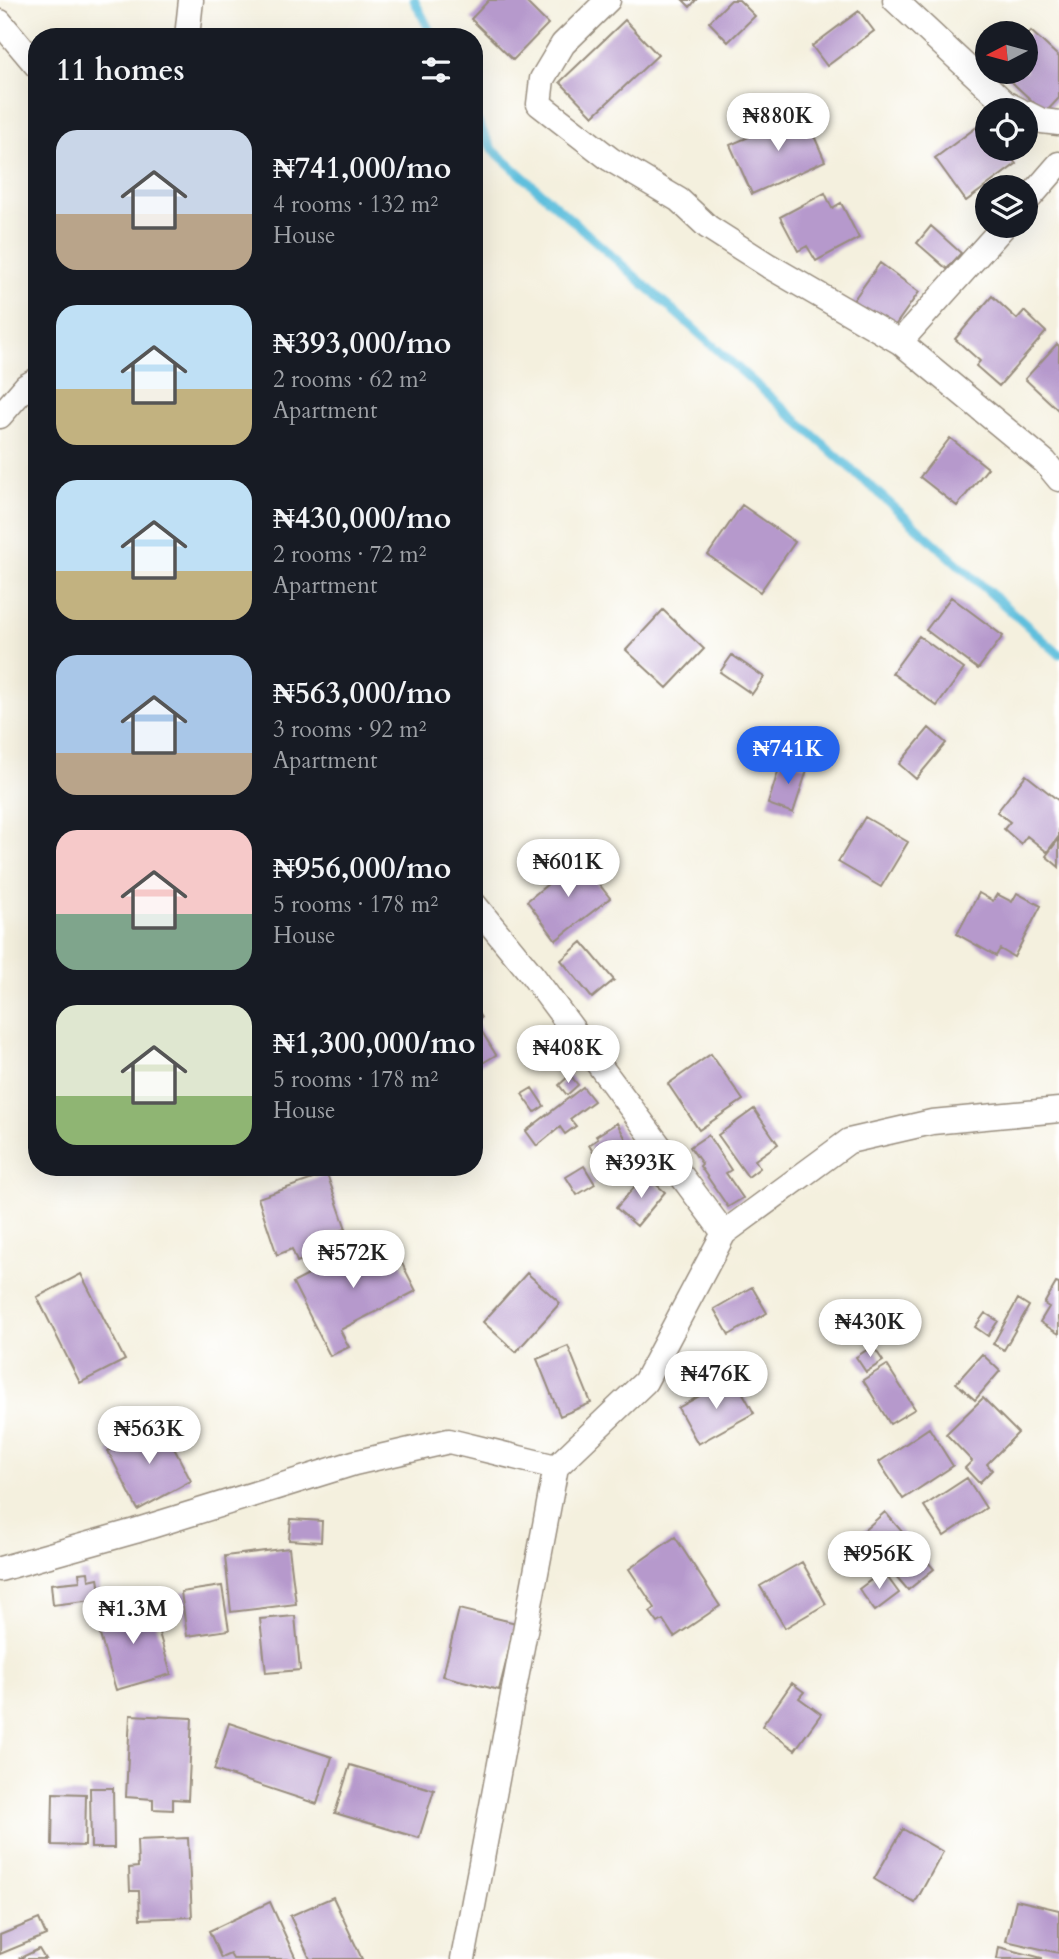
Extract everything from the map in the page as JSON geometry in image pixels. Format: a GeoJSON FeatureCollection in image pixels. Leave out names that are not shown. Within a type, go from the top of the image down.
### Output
{"type":"FeatureCollection","features":[{"type":"Feature","properties":{"kind":"street"},"geometry":{"type":"LineString","coordinates":[[188,28],[191,0]]}},
{"type":"Feature","properties":{"kind":"street"},"geometry":{"type":"LineString","coordinates":[[607,0],[563,44],[542,79],[539,104],[610,159],[679,200],[708,227],[769,266],[900,342],[1045,462],[1059,479]]}},
{"type":"Feature","properties":{"kind":"street"},"geometry":{"type":"LineString","coordinates":[[895,0],[1000,98]]}},
{"type":"Feature","properties":{"kind":"street"},"geometry":{"type":"LineString","coordinates":[[0,22],[28,55]]}},
{"type":"Feature","properties":{"kind":"street"},"geometry":{"type":"LineString","coordinates":[[1038,119],[1059,123]]}},
{"type":"Feature","properties":{"kind":"street"},"geometry":{"type":"LineString","coordinates":[[1038,188],[1059,164]]}},
{"type":"Feature","properties":{"kind":"street"},"geometry":{"type":"LineString","coordinates":[[900,342],[993,238]]}},
{"type":"Feature","properties":{"kind":"street"},"geometry":{"type":"LineString","coordinates":[[0,416],[28,385]]}},
{"type":"Feature","properties":{"kind":"street"},"geometry":{"type":"LineString","coordinates":[[483,915],[533,976],[724,1233]]}},
{"type":"Feature","properties":{"kind":"street"},"geometry":{"type":"LineString","coordinates":[[463,1959],[556,1467],[645,1382],[724,1233],[849,1141],[932,1122],[1059,1110]]}},
{"type":"Feature","properties":{"kind":"street"},"geometry":{"type":"LineString","coordinates":[[0,1569],[135,1531],[354,1463],[449,1441],[556,1467]]}},
{"type":"Feature","properties":{"kind":"building"},"geometry":{"type":"Polygon","coordinates":[[[489,0],[524,0],[548,24],[513,60],[471,19],[489,0]]]}},
{"type":"Feature","properties":{"kind":"building"},"geometry":{"type":"Polygon","coordinates":[[[683,0],[696,0],[690,7],[683,0]]]}},
{"type":"Feature","properties":{"kind":"building"},"geometry":{"type":"Polygon","coordinates":[[[731,0],[739,0],[755,16],[728,42],[709,22],[731,0]]]}},
{"type":"Feature","properties":{"kind":"building"},"geometry":{"type":"Polygon","coordinates":[[[859,11],[874,31],[827,66],[812,46],[859,11]]]}},
{"type":"Feature","properties":{"kind":"building"},"geometry":{"type":"Polygon","coordinates":[[[625,20],[658,55],[593,116],[560,82],[625,20]]]}},
{"type":"Feature","properties":{"kind":"building"},"geometry":{"type":"Polygon","coordinates":[[[1038,38],[1059,57],[1059,98],[1045,113],[1038,106],[1038,98],[1029,98],[1014,84],[1038,84],[1038,38]]]}},
{"type":"Feature","properties":{"kind":"building"},"geometry":{"type":"Polygon","coordinates":[[[804,113],[825,161],[752,194],[730,145],[804,113]]]}},
{"type":"Feature","properties":{"kind":"building"},"geometry":{"type":"Polygon","coordinates":[[[975,128],[975,161],[1014,161],[1016,164],[1001,175],[975,175],[975,194],[966,201],[935,158],[975,128]]]}},
{"type":"Feature","properties":{"kind":"building"},"geometry":{"type":"Polygon","coordinates":[[[825,193],[832,208],[841,203],[859,238],[816,261],[807,246],[798,251],[780,217],[825,193]]]}},
{"type":"Feature","properties":{"kind":"building"},"geometry":{"type":"Polygon","coordinates":[[[931,226],[961,253],[947,269],[917,243],[931,226]]]}},
{"type":"Feature","properties":{"kind":"building"},"geometry":{"type":"Polygon","coordinates":[[[880,263],[919,292],[889,334],[850,305],[880,263]]]}},
{"type":"Feature","properties":{"kind":"building"},"geometry":{"type":"Polygon","coordinates":[[[992,296],[1017,319],[1024,311],[1046,332],[999,386],[976,366],[980,361],[955,339],[992,296]]]}},
{"type":"Feature","properties":{"kind":"building"},"geometry":{"type":"Polygon","coordinates":[[[1057,344],[1059,346],[1059,411],[1025,379],[1057,344]]]}},
{"type":"Feature","properties":{"kind":"building"},"geometry":{"type":"Polygon","coordinates":[[[950,438],[988,468],[957,506],[920,477],[950,438]]]}},
{"type":"Feature","properties":{"kind":"building"},"geometry":{"type":"Polygon","coordinates":[[[742,505],[795,542],[760,592],[708,555],[742,505]]]}},
{"type":"Feature","properties":{"kind":"building"},"geometry":{"type":"Polygon","coordinates":[[[951,597],[1003,636],[978,669],[926,630],[951,597]]]}},
{"type":"Feature","properties":{"kind":"building"},"geometry":{"type":"Polygon","coordinates":[[[663,610],[704,649],[667,688],[626,650],[663,610]]]}},
{"type":"Feature","properties":{"kind":"building"},"geometry":{"type":"Polygon","coordinates":[[[919,636],[964,669],[937,706],[892,673],[919,636]]]}},
{"type":"Feature","properties":{"kind":"building"},"geometry":{"type":"Polygon","coordinates":[[[732,655],[764,677],[752,694],[720,672],[732,655]]]}},
{"type":"Feature","properties":{"kind":"building"},"geometry":{"type":"Polygon","coordinates":[[[929,728],[946,743],[916,779],[899,764],[929,728]]]}},
{"type":"Feature","properties":{"kind":"building"},"geometry":{"type":"Polygon","coordinates":[[[782,759],[808,767],[793,813],[768,804],[782,759]]]}},
{"type":"Feature","properties":{"kind":"building"},"geometry":{"type":"Polygon","coordinates":[[[1026,775],[1059,801],[1059,836],[1047,852],[1027,836],[1021,844],[1004,829],[1010,822],[997,812],[1026,775]]]}},
{"type":"Feature","properties":{"kind":"building"},"geometry":{"type":"Polygon","coordinates":[[[865,817],[908,842],[881,887],[838,862],[865,817]]]}},
{"type":"Feature","properties":{"kind":"building"},"geometry":{"type":"Polygon","coordinates":[[[1059,839],[1059,867],[1046,856],[1059,839]]]}},
{"type":"Feature","properties":{"kind":"building"},"geometry":{"type":"Polygon","coordinates":[[[579,859],[610,898],[556,940],[527,901],[579,859]]]}},
{"type":"Feature","properties":{"kind":"building"},"geometry":{"type":"Polygon","coordinates":[[[979,893],[993,901],[997,894],[1012,902],[1017,893],[1041,906],[1014,957],[1000,949],[996,956],[957,934],[979,893]]]}},
{"type":"Feature","properties":{"kind":"building"},"geometry":{"type":"Polygon","coordinates":[[[582,942],[614,980],[592,998],[561,960],[582,942]]]}},
{"type":"Feature","properties":{"kind":"building"},"geometry":{"type":"Polygon","coordinates":[[[539,1033],[547,1044],[542,1048],[547,1055],[535,1064],[522,1044],[539,1033]]]}},
{"type":"Feature","properties":{"kind":"building"},"geometry":{"type":"Polygon","coordinates":[[[483,1034],[496,1055],[483,1063],[483,1034]]]}},
{"type":"Feature","properties":{"kind":"building"},"geometry":{"type":"Polygon","coordinates":[[[711,1054],[743,1100],[699,1130],[668,1084],[711,1054]]]}},
{"type":"Feature","properties":{"kind":"building"},"geometry":{"type":"Polygon","coordinates":[[[570,1075],[578,1085],[567,1095],[559,1085],[570,1075]]]}},
{"type":"Feature","properties":{"kind":"building"},"geometry":{"type":"Polygon","coordinates":[[[583,1087],[594,1101],[570,1119],[576,1126],[565,1134],[560,1127],[537,1146],[526,1131],[583,1087]]]}},
{"type":"Feature","properties":{"kind":"building"},"geometry":{"type":"Polygon","coordinates":[[[532,1088],[544,1106],[535,1112],[522,1094],[532,1088]]]}},
{"type":"Feature","properties":{"kind":"building"},"geometry":{"type":"Polygon","coordinates":[[[754,1109],[778,1144],[755,1160],[760,1168],[748,1177],[718,1135],[754,1109]]]}},
{"type":"Feature","properties":{"kind":"building"},"geometry":{"type":"Polygon","coordinates":[[[617,1123],[628,1143],[598,1161],[589,1145],[598,1139],[596,1136],[617,1123]]]}},
{"type":"Feature","properties":{"kind":"building"},"geometry":{"type":"Polygon","coordinates":[[[708,1135],[731,1170],[726,1173],[743,1198],[728,1207],[690,1147],[708,1135]]]}},
{"type":"Feature","properties":{"kind":"building"},"geometry":{"type":"Polygon","coordinates":[[[584,1166],[595,1184],[577,1195],[566,1177],[584,1166]]]}},
{"type":"Feature","properties":{"kind":"building"},"geometry":{"type":"Polygon","coordinates":[[[645,1175],[665,1192],[637,1226],[616,1208],[645,1175]]]}},
{"type":"Feature","properties":{"kind":"building"},"geometry":{"type":"Polygon","coordinates":[[[328,1176],[346,1229],[325,1236],[330,1250],[297,1262],[292,1249],[277,1255],[258,1198],[328,1176]]]}},
{"type":"Feature","properties":{"kind":"building"},"geometry":{"type":"Polygon","coordinates":[[[387,1234],[416,1291],[340,1330],[349,1347],[330,1356],[293,1283],[387,1234]]]}},
{"type":"Feature","properties":{"kind":"building"},"geometry":{"type":"Polygon","coordinates":[[[527,1273],[560,1303],[516,1352],[483,1322],[527,1273]]]}},
{"type":"Feature","properties":{"kind":"building"},"geometry":{"type":"Polygon","coordinates":[[[81,1274],[125,1360],[80,1383],[37,1297],[81,1274]]]}},
{"type":"Feature","properties":{"kind":"building"},"geometry":{"type":"Polygon","coordinates":[[[1056,1283],[1059,1284],[1059,1334],[1040,1322],[1049,1307],[1044,1304],[1056,1283]]]}},
{"type":"Feature","properties":{"kind":"building"},"geometry":{"type":"Polygon","coordinates":[[[752,1287],[767,1313],[729,1335],[714,1309],[752,1287]]]}},
{"type":"Feature","properties":{"kind":"building"},"geometry":{"type":"Polygon","coordinates":[[[1018,1299],[1029,1306],[1004,1350],[993,1344],[1018,1299]]]}},
{"type":"Feature","properties":{"kind":"building"},"geometry":{"type":"Polygon","coordinates":[[[985,1313],[998,1321],[988,1336],[975,1327],[985,1313]]]}},
{"type":"Feature","properties":{"kind":"building"},"geometry":{"type":"Polygon","coordinates":[[[568,1346],[591,1403],[560,1416],[537,1359],[568,1346]]]}},
{"type":"Feature","properties":{"kind":"building"},"geometry":{"type":"Polygon","coordinates":[[[873,1346],[883,1361],[866,1372],[856,1357],[873,1346]]]}},
{"type":"Feature","properties":{"kind":"building"},"geometry":{"type":"Polygon","coordinates":[[[982,1354],[1000,1371],[975,1400],[956,1383],[982,1354]]]}},
{"type":"Feature","properties":{"kind":"building"},"geometry":{"type":"Polygon","coordinates":[[[887,1365],[915,1409],[890,1424],[863,1380],[887,1365]]]}},
{"type":"Feature","properties":{"kind":"building"},"geometry":{"type":"Polygon","coordinates":[[[734,1377],[754,1413],[698,1444],[678,1408],[734,1377]]]}},
{"type":"Feature","properties":{"kind":"building"},"geometry":{"type":"Polygon","coordinates":[[[983,1398],[1018,1433],[987,1464],[992,1470],[979,1483],[965,1468],[972,1461],[946,1434],[983,1398]]]}},
{"type":"Feature","properties":{"kind":"building"},"geometry":{"type":"Polygon","coordinates":[[[161,1423],[191,1481],[138,1510],[108,1451],[161,1423]]]}},
{"type":"Feature","properties":{"kind":"building"},"geometry":{"type":"Polygon","coordinates":[[[929,1428],[953,1466],[903,1499],[879,1462],[929,1428]]]}},
{"type":"Feature","properties":{"kind":"building"},"geometry":{"type":"Polygon","coordinates":[[[967,1478],[986,1508],[944,1536],[924,1506],[967,1478]]]}},
{"type":"Feature","properties":{"kind":"building"},"geometry":{"type":"Polygon","coordinates":[[[885,1512],[934,1569],[908,1590],[860,1534],[885,1512]]]}},
{"type":"Feature","properties":{"kind":"building"},"geometry":{"type":"Polygon","coordinates":[[[291,1519],[322,1521],[321,1542],[289,1540],[291,1519]]]}},
{"type":"Feature","properties":{"kind":"building"},"geometry":{"type":"Polygon","coordinates":[[[675,1537],[720,1606],[674,1637],[663,1620],[658,1623],[650,1612],[655,1608],[629,1569],[675,1537]]]}},
{"type":"Feature","properties":{"kind":"building"},"geometry":{"type":"Polygon","coordinates":[[[289,1548],[296,1604],[231,1612],[225,1556],[289,1548]]]}},
{"type":"Feature","properties":{"kind":"building"},"geometry":{"type":"Polygon","coordinates":[[[802,1562],[826,1604],[785,1628],[760,1586],[802,1562]]]}},
{"type":"Feature","properties":{"kind":"building"},"geometry":{"type":"Polygon","coordinates":[[[883,1571],[899,1593],[875,1611],[859,1589],[883,1571]]]}},
{"type":"Feature","properties":{"kind":"building"},"geometry":{"type":"Polygon","coordinates":[[[88,1572],[89,1580],[98,1578],[101,1599],[53,1605],[51,1584],[80,1581],[79,1573],[88,1572]]]}},
{"type":"Feature","properties":{"kind":"building"},"geometry":{"type":"Polygon","coordinates":[[[222,1586],[229,1630],[187,1636],[181,1592],[222,1586]]]}},
{"type":"Feature","properties":{"kind":"building"},"geometry":{"type":"Polygon","coordinates":[[[150,1602],[171,1674],[116,1690],[95,1618],[150,1602]]]}},
{"type":"Feature","properties":{"kind":"building"},"geometry":{"type":"Polygon","coordinates":[[[459,1609],[516,1623],[499,1690],[443,1676],[459,1609]]]}},
{"type":"Feature","properties":{"kind":"building"},"geometry":{"type":"Polygon","coordinates":[[[295,1616],[300,1670],[266,1673],[260,1619],[295,1616]]]}},
{"type":"Feature","properties":{"kind":"building"},"geometry":{"type":"Polygon","coordinates":[[[792,1683],[804,1692],[799,1698],[821,1714],[795,1750],[762,1726],[792,1683]]]}},
{"type":"Feature","properties":{"kind":"building"},"geometry":{"type":"Polygon","coordinates":[[[130,1715],[192,1718],[188,1800],[173,1799],[173,1810],[153,1809],[153,1799],[126,1797],[130,1715]]]}},
{"type":"Feature","properties":{"kind":"building"},"geometry":{"type":"Polygon","coordinates":[[[229,1723],[332,1757],[317,1804],[214,1770],[229,1723]]]}},
{"type":"Feature","properties":{"kind":"building"},"geometry":{"type":"Polygon","coordinates":[[[350,1765],[434,1790],[419,1838],[335,1813],[350,1765]]]}},
{"type":"Feature","properties":{"kind":"building"},"geometry":{"type":"Polygon","coordinates":[[[90,1788],[113,1788],[114,1848],[91,1848],[90,1788]]]}},
{"type":"Feature","properties":{"kind":"building"},"geometry":{"type":"Polygon","coordinates":[[[53,1793],[86,1794],[85,1846],[52,1845],[53,1793]]]}},
{"type":"Feature","properties":{"kind":"building"},"geometry":{"type":"Polygon","coordinates":[[[903,1829],[943,1852],[915,1903],[874,1879],[903,1829]]]}},
{"type":"Feature","properties":{"kind":"building"},"geometry":{"type":"Polygon","coordinates":[[[188,1838],[192,1917],[140,1919],[139,1891],[130,1891],[129,1868],[138,1867],[137,1840],[188,1838]]]}},
{"type":"Feature","properties":{"kind":"building"},"geometry":{"type":"Polygon","coordinates":[[[333,1897],[362,1959],[310,1959],[290,1916],[333,1897]]]}},
{"type":"Feature","properties":{"kind":"building"},"geometry":{"type":"Polygon","coordinates":[[[1016,1900],[1059,1910],[1059,1953],[1006,1941],[1016,1900]]]}},
{"type":"Feature","properties":{"kind":"building"},"geometry":{"type":"Polygon","coordinates":[[[270,1902],[296,1959],[233,1959],[230,1954],[221,1958],[209,1931],[270,1902]]]}},
{"type":"Feature","properties":{"kind":"building"},"geometry":{"type":"Polygon","coordinates":[[[39,1919],[46,1935],[0,1954],[0,1935],[39,1919]]]}},
{"type":"Feature","properties":{"kind":"building"},"geometry":{"type":"Polygon","coordinates":[[[999,1947],[1042,1958],[1042,1959],[997,1959],[999,1947]]]}},
{"type":"Feature","properties":{"kind":"building"},"geometry":{"type":"Polygon","coordinates":[[[39,1949],[45,1959],[18,1959],[39,1949]]]}},
{"type":"Feature","properties":{"kind":"waterway"},"geometry":{"type":"LineString","coordinates":[[414,0],[428,28]]}},
{"type":"Feature","properties":{"kind":"waterway"},"geometry":{"type":"LineString","coordinates":[[483,132],[492,149],[1059,654]]}}]}
